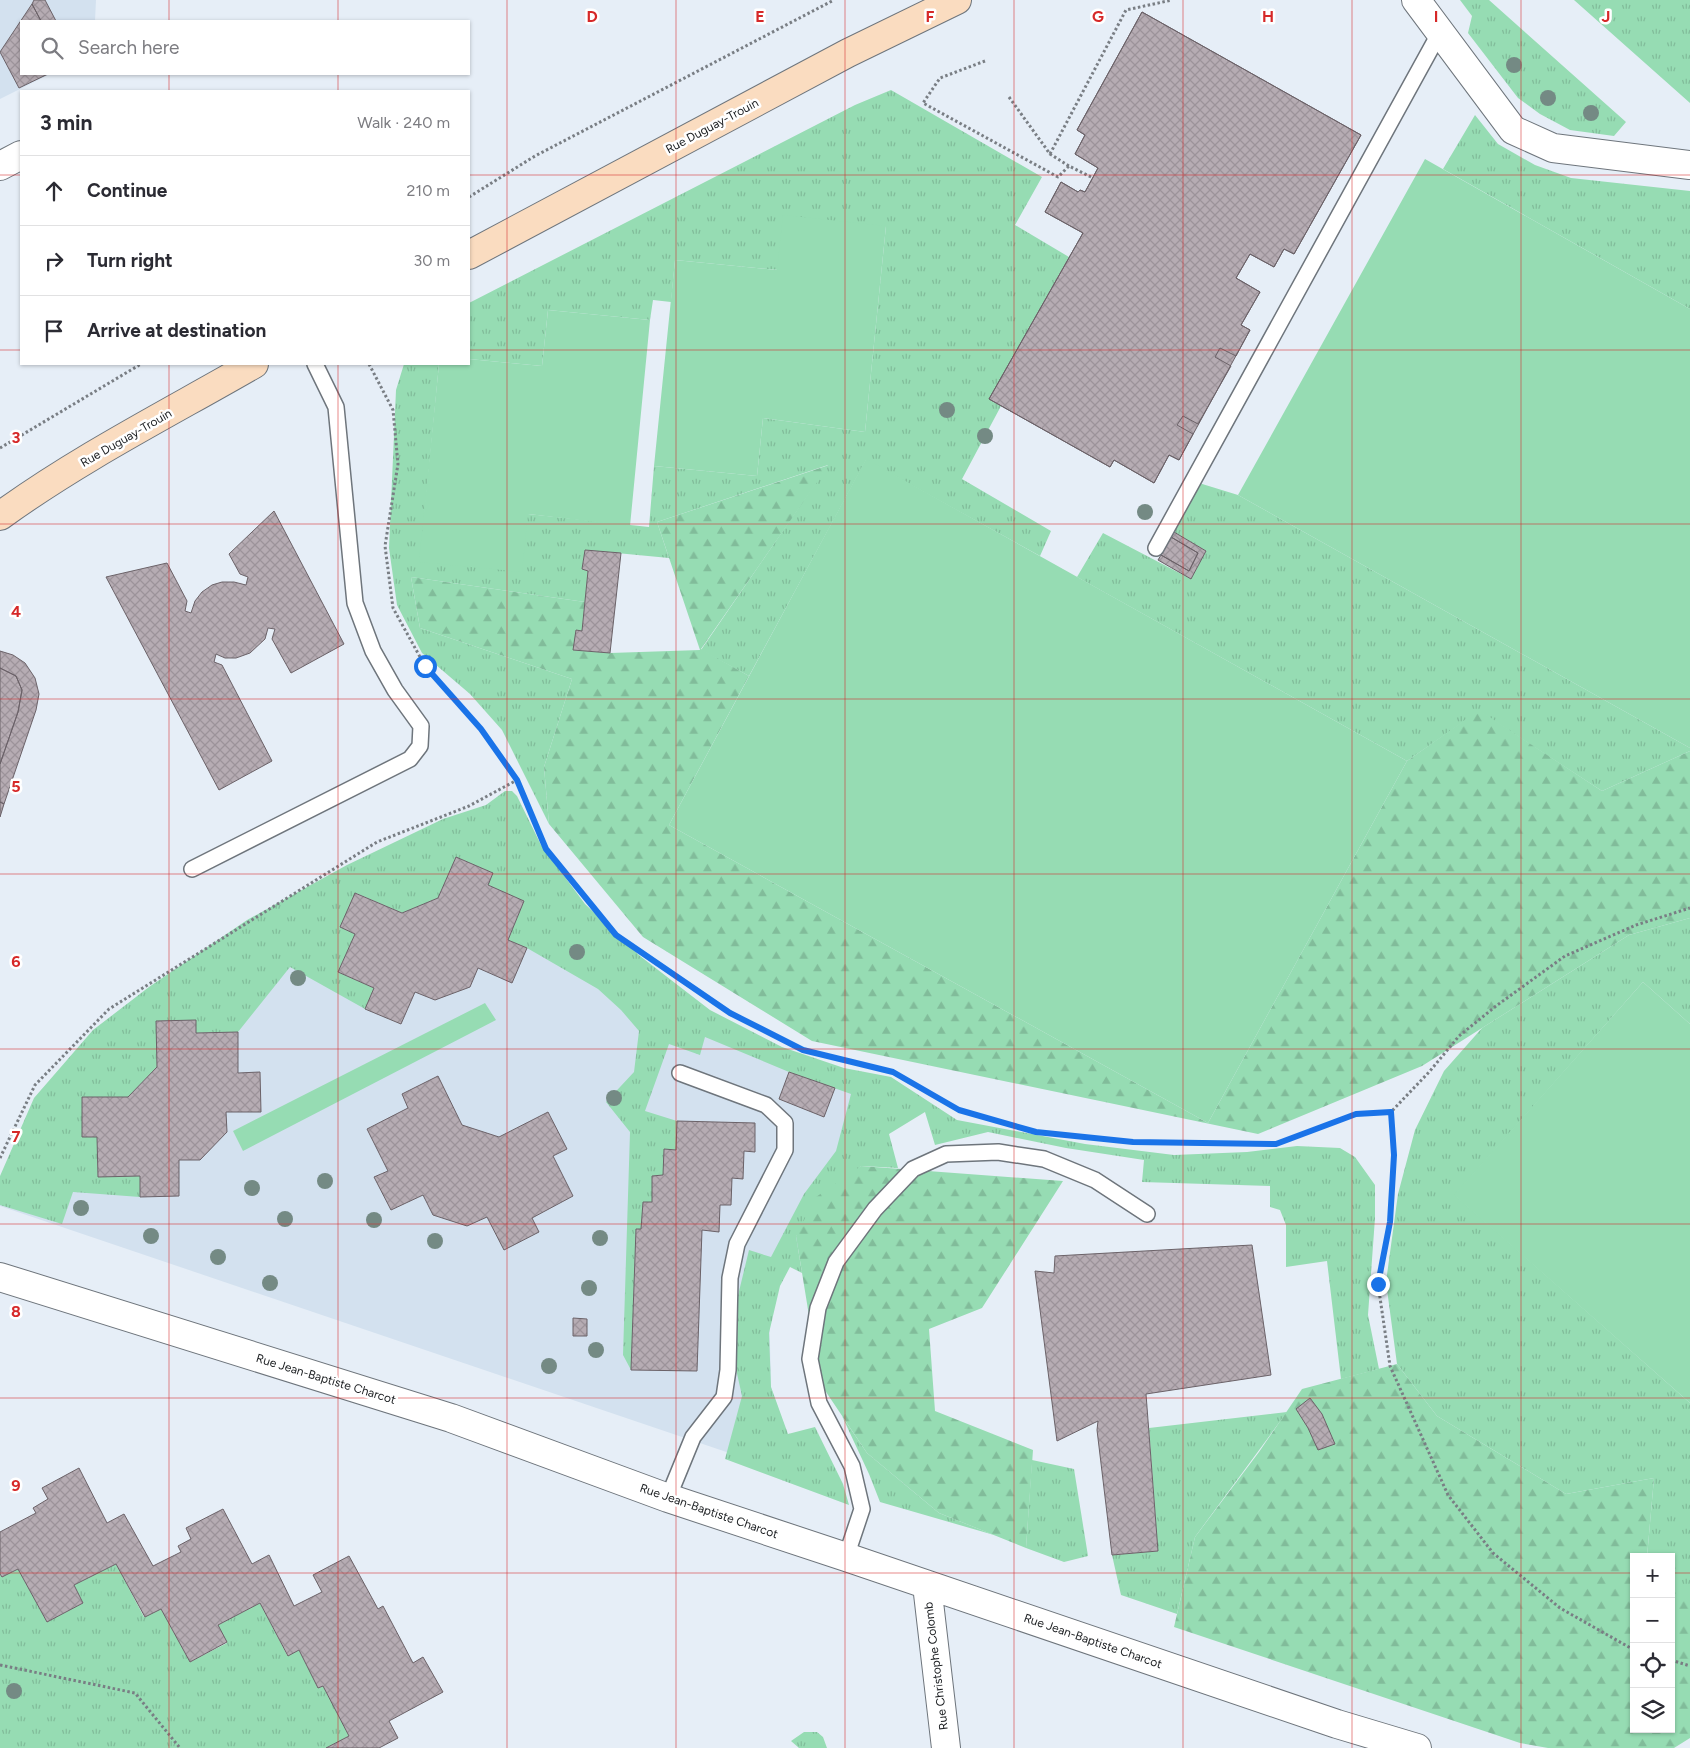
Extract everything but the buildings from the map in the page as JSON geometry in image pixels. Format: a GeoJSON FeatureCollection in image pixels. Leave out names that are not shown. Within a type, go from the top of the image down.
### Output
{"type":"FeatureCollection","features":[{"type":"Feature","properties":{"kind":"main road","name":"Rue Duguay-Trouin"},"geometry":{"type":"LineString","coordinates":[[470,254],[848,53],[957,0]]}},
{"type":"Feature","properties":{"kind":"main road","name":"Rue Duguay-Trouin"},"geometry":{"type":"LineString","coordinates":[[0,516],[102,450],[252,365]]}},
{"type":"Feature","properties":{"kind":"street"},"geometry":{"type":"LineString","coordinates":[[1416,0],[1513,130],[1553,148],[1690,165]]}},
{"type":"Feature","properties":{"kind":"street"},"geometry":{"type":"LineString","coordinates":[[0,166],[20,156]]}},
{"type":"Feature","properties":{"kind":"street","name":"Rue Jean-Baptiste Charcot"},"geometry":{"type":"LineString","coordinates":[[0,1277],[451,1418],[668,1498],[1337,1724],[1417,1748]]}},
{"type":"Feature","properties":{"kind":"street","name":"Rue Christophe Colomb"},"geometry":{"type":"LineString","coordinates":[[926,1585],[946,1748]]}},
{"type":"Feature","properties":{"kind":"lane"},"geometry":{"type":"LineString","coordinates":[[1156,548],[1440,32]]}},
{"type":"Feature","properties":{"kind":"lane"},"geometry":{"type":"LineString","coordinates":[[192,869],[410,759],[420,746],[421,726],[395,690],[373,651],[355,603],[336,408],[315,365]]}},
{"type":"Feature","properties":{"kind":"lane"},"geometry":{"type":"LineString","coordinates":[[668,1498],[693,1437],[724,1397],[728,1370],[730,1278],[737,1244],[785,1150],[785,1123],[766,1104],[680,1073]]}},
{"type":"Feature","properties":{"kind":"lane"},"geometry":{"type":"LineString","coordinates":[[846,1557],[862,1509],[852,1466],[819,1403],[810,1359],[818,1308],[836,1262],[875,1209],[914,1169],[946,1154],[998,1152],[1044,1159],[1095,1180],[1147,1214]]}},
{"type":"Feature","properties":{"kind":"path"},"geometry":{"type":"LineString","coordinates":[[470,196],[535,156],[834,0]]}},
{"type":"Feature","properties":{"kind":"path"},"geometry":{"type":"LineString","coordinates":[[1050,154],[1126,10],[1172,0]]}},
{"type":"Feature","properties":{"kind":"path"},"geometry":{"type":"LineString","coordinates":[[985,60],[940,78],[923,103],[1058,177],[1069,166]]}},
{"type":"Feature","properties":{"kind":"path"},"geometry":{"type":"LineString","coordinates":[[1009,97],[1050,154],[1093,178]]}},
{"type":"Feature","properties":{"kind":"path"},"geometry":{"type":"LineString","coordinates":[[0,448],[140,365]]}},
{"type":"Feature","properties":{"kind":"path"},"geometry":{"type":"LineString","coordinates":[[370,365],[394,410],[398,464],[386,546],[393,608],[425,666],[481,729],[517,780],[546,849],[616,935],[730,1013],[803,1050],[893,1072],[959,1110],[1011,1124]]}},
{"type":"Feature","properties":{"kind":"path"},"geometry":{"type":"LineString","coordinates":[[0,1158],[35,1085],[109,1009],[377,842],[469,806],[517,780]]}},
{"type":"Feature","properties":{"kind":"path"},"geometry":{"type":"LineString","coordinates":[[1056,1134],[1133,1142],[1276,1144],[1356,1114],[1391,1112],[1430,1071],[1459,1036],[1496,1006],[1565,956],[1636,925],[1690,908]]}},
{"type":"Feature","properties":{"kind":"path"},"geometry":{"type":"LineString","coordinates":[[1391,1112],[1394,1155],[1390,1222],[1378,1284],[1390,1366],[1394,1375],[1448,1495],[1493,1553],[1560,1608],[1630,1648]]}},
{"type":"Feature","properties":{"kind":"path"},"geometry":{"type":"LineString","coordinates":[[1675,1661],[1690,1666]]}},
{"type":"Feature","properties":{"kind":"path"},"geometry":{"type":"LineString","coordinates":[[0,1665],[135,1693],[180,1748]]}},
{"type":"Feature","properties":{"kind":"shaded area"},"geometry":{"type":"Polygon","coordinates":[[[0,0],[96,0],[95,20],[20,20],[20,75],[48,75],[0,99],[0,0]]]}},
{"type":"Feature","properties":{"kind":"shaded area"},"geometry":{"type":"Polygon","coordinates":[[[505,810],[536,861],[689,1017],[882,1093],[769,1301],[771,1387],[791,1445],[815,1482],[0,1206],[0,1180],[105,1030],[505,810]]]}},
{"type":"Feature","properties":{"kind":"green space"},"geometry":{"type":"Polygon","coordinates":[[[1460,0],[1489,0],[1626,122],[1614,136],[1570,130],[1540,114],[1518,98],[1468,33],[1472,16],[1460,0]]]}},
{"type":"Feature","properties":{"kind":"green space"},"geometry":{"type":"Polygon","coordinates":[[[1574,0],[1690,0],[1690,103],[1574,0]]]}},
{"type":"Feature","properties":{"kind":"green space"},"geometry":{"type":"Polygon","coordinates":[[[891,90],[1042,177],[1015,225],[1069,257],[989,399],[1001,406],[962,479],[1051,531],[1040,556],[866,460],[749,676],[701,650],[828,465],[657,522],[669,558],[585,550],[582,569],[588,571],[585,602],[411,577],[420,628],[572,679],[544,767],[549,824],[502,730],[470,694],[422,653],[397,605],[389,548],[396,390],[404,365],[439,365],[420,562],[528,514],[649,527],[654,466],[757,476],[763,418],[865,432],[886,226],[778,270],[675,260],[671,302],[653,300],[650,320],[548,310],[542,366],[470,359],[470,302],[855,105],[891,90]]]}},
{"type":"Feature","properties":{"kind":"green space"},"geometry":{"type":"Polygon","coordinates":[[[1475,115],[1498,144],[1535,165],[1571,178],[1690,191],[1690,309],[1443,169],[1475,115]]]}},
{"type":"Feature","properties":{"kind":"green space"},"geometry":{"type":"Polygon","coordinates":[[[1425,159],[1690,309],[1690,748],[1238,495],[1425,159]]]}},
{"type":"Feature","properties":{"kind":"green space"},"geometry":{"type":"Polygon","coordinates":[[[783,215],[886,226],[865,432],[763,418],[757,476],[654,466],[675,260],[777,270],[783,215]]]}},
{"type":"Feature","properties":{"kind":"green space"},"geometry":{"type":"Polygon","coordinates":[[[548,310],[650,320],[630,526],[528,514],[522,572],[419,562],[439,365],[470,365],[470,359],[542,366],[548,310]]]}},
{"type":"Feature","properties":{"kind":"green space"},"geometry":{"type":"Polygon","coordinates":[[[866,459],[1407,761],[1208,1123],[669,825],[866,459]]]}},
{"type":"Feature","properties":{"kind":"green space"},"geometry":{"type":"Polygon","coordinates":[[[829,465],[701,649],[749,676],[669,825],[1208,1123],[1407,761],[1479,710],[1602,791],[1690,751],[1690,918],[1629,935],[1422,1066],[1258,1134],[812,1041],[643,937],[549,824],[544,767],[572,679],[420,628],[411,577],[585,602],[582,631],[576,630],[574,650],[610,653],[700,650],[657,522],[829,465]]]}},
{"type":"Feature","properties":{"kind":"green space"},"geometry":{"type":"Polygon","coordinates":[[[1199,483],[1238,495],[1690,748],[1690,751],[1602,791],[1479,711],[1407,761],[1077,577],[1103,533],[1191,579],[1206,551],[1174,532],[1199,483]]]}},
{"type":"Feature","properties":{"kind":"green space"},"geometry":{"type":"Polygon","coordinates":[[[505,791],[512,791],[517,796],[541,845],[585,904],[640,956],[710,1010],[782,1047],[844,1068],[891,1077],[957,1120],[1085,1144],[1174,1155],[1247,1152],[1297,1146],[1340,1148],[1355,1157],[1375,1185],[1375,1218],[1368,1315],[1379,1369],[1341,1379],[1327,1261],[1286,1267],[1286,1225],[1280,1210],[1270,1207],[1270,1186],[1142,1182],[1144,1160],[1066,1148],[988,1132],[935,1145],[925,1112],[889,1134],[898,1168],[861,1166],[796,1236],[802,1273],[790,1267],[780,1286],[769,1333],[771,1387],[788,1434],[815,1427],[843,1484],[849,1505],[725,1459],[742,1396],[734,1360],[734,1312],[749,1250],[771,1257],[804,1194],[836,1151],[851,1094],[789,1072],[705,1037],[700,1055],[669,1044],[645,1111],[677,1121],[676,1150],[664,1149],[663,1175],[652,1176],[652,1202],[643,1202],[641,1229],[636,1229],[631,1370],[623,1355],[630,1132],[606,1102],[634,1072],[639,1031],[621,1010],[598,989],[527,948],[508,940],[524,901],[488,885],[493,873],[456,857],[438,898],[402,913],[356,893],[340,927],[355,934],[338,972],[374,988],[365,1009],[290,967],[238,1032],[196,1033],[196,1020],[156,1021],[157,1067],[128,1097],[82,1097],[82,1137],[97,1137],[98,1176],[140,1176],[140,1197],[73,1192],[62,1224],[0,1205],[0,1176],[34,1098],[93,1030],[149,987],[247,920],[347,865],[443,819],[486,805],[505,791]]]}},
{"type":"Feature","properties":{"kind":"green space"},"geometry":{"type":"Polygon","coordinates":[[[1690,918],[1690,1024],[1643,982],[1455,1195],[1690,1403],[1690,1599],[1675,1599],[1675,1553],[1647,1553],[1654,1478],[1566,1494],[1437,1416],[1397,1364],[1386,1282],[1398,1194],[1415,1130],[1444,1071],[1482,1028],[1629,935],[1690,918]]]}},
{"type":"Feature","properties":{"kind":"green space"},"geometry":{"type":"Polygon","coordinates":[[[1643,982],[1690,1024],[1690,1403],[1454,1195],[1643,982]]]}},
{"type":"Feature","properties":{"kind":"green space"},"geometry":{"type":"Polygon","coordinates":[[[485,1003],[496,1020],[243,1151],[233,1131],[485,1003]]]}},
{"type":"Feature","properties":{"kind":"green space"},"geometry":{"type":"Polygon","coordinates":[[[861,1166],[1063,1181],[982,1308],[929,1329],[935,1411],[1033,1450],[1026,1548],[939,1513],[867,1453],[820,1383],[796,1236],[816,1197],[861,1166]]]}},
{"type":"Feature","properties":{"kind":"green space"},"geometry":{"type":"Polygon","coordinates":[[[1397,1364],[1437,1416],[1566,1494],[1654,1478],[1647,1553],[1630,1553],[1630,1733],[1675,1733],[1675,1599],[1690,1599],[1690,1738],[1674,1748],[1548,1748],[1520,1743],[1174,1627],[1195,1537],[1259,1452],[1302,1389],[1397,1364]]]}},
{"type":"Feature","properties":{"kind":"green space"},"geometry":{"type":"Polygon","coordinates":[[[1287,1412],[1195,1537],[1177,1614],[1121,1595],[1112,1555],[1158,1551],[1149,1428],[1287,1412]]]}},
{"type":"Feature","properties":{"kind":"green space"},"geometry":{"type":"Polygon","coordinates":[[[842,1416],[867,1453],[939,1513],[994,1535],[880,1502],[842,1416]]]}},
{"type":"Feature","properties":{"kind":"green space"},"geometry":{"type":"Polygon","coordinates":[[[1032,1460],[1074,1469],[1088,1556],[1064,1562],[1026,1548],[1032,1460]]]}},
{"type":"Feature","properties":{"kind":"green space"},"geometry":{"type":"Polygon","coordinates":[[[116,1564],[144,1617],[161,1609],[190,1662],[227,1643],[218,1625],[260,1603],[287,1655],[299,1650],[318,1687],[323,1686],[349,1736],[326,1748],[0,1748],[0,1574],[2,1577],[18,1569],[47,1622],[83,1603],[74,1585],[116,1564]]]}},
{"type":"Feature","properties":{"kind":"green space"},"geometry":{"type":"Polygon","coordinates":[[[804,1732],[817,1732],[823,1737],[827,1748],[799,1748],[791,1741],[804,1732]]]}},
{"type":"Feature","properties":{"kind":"route"},"geometry":{"type":"LineString","coordinates":[[425,666],[481,729],[517,780],[546,849],[616,935],[730,1013],[803,1050],[893,1072],[959,1110],[1036,1132],[1133,1142],[1276,1144],[1356,1114],[1391,1112],[1394,1155],[1390,1222],[1378,1284]]}}]}
